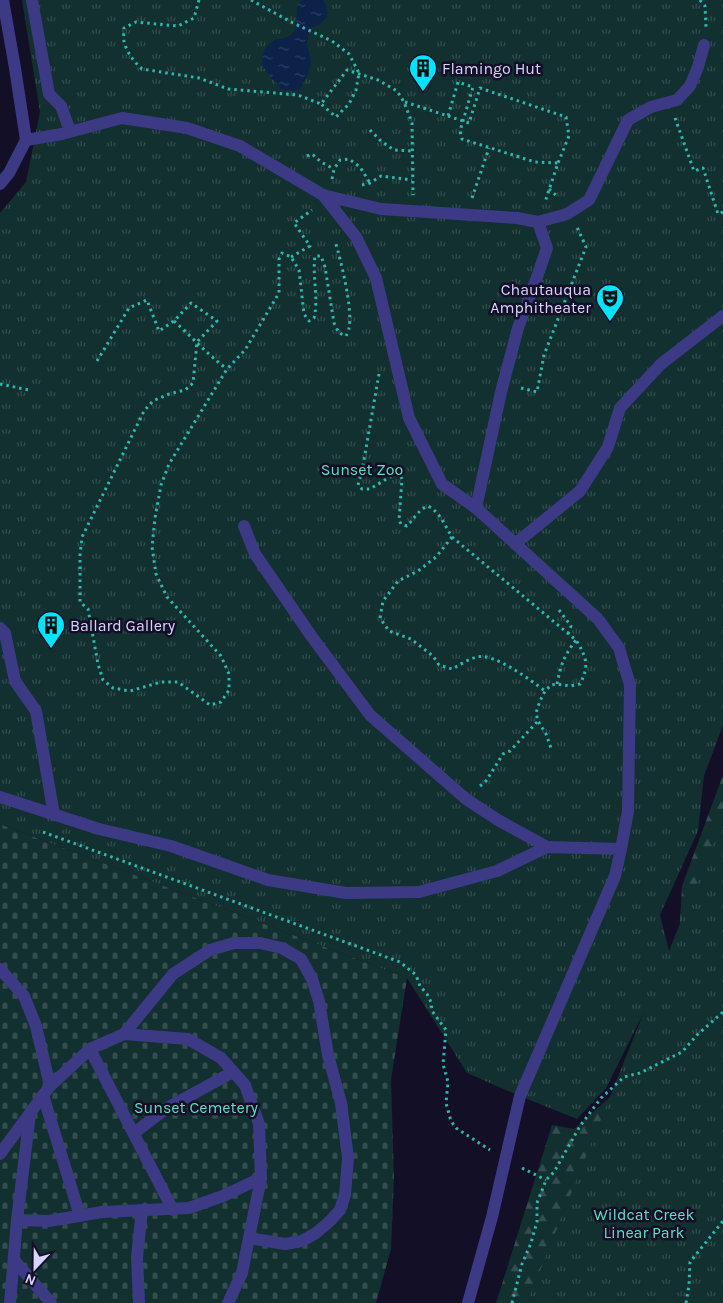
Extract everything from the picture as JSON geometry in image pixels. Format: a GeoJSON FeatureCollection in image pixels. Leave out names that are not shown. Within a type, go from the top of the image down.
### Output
{"type":"FeatureCollection","features":[{"type":"Feature","properties":{"kind":"street"},"geometry":{"type":"LineString","coordinates":[[0,184],[9,173],[26,140],[4,0]]}},
{"type":"Feature","properties":{"kind":"street"},"geometry":{"type":"LineString","coordinates":[[32,0],[49,94],[61,106],[66,132]]}},
{"type":"Feature","properties":{"kind":"street"},"geometry":{"type":"LineString","coordinates":[[26,140],[122,118],[187,128],[240,146],[322,195],[381,209],[517,218],[538,222],[569,213],[589,200],[628,120],[651,107],[677,100],[690,86],[704,45]]}},
{"type":"Feature","properties":{"kind":"street"},"geometry":{"type":"LineString","coordinates":[[322,195],[356,237],[376,278],[410,418],[442,484],[476,508],[598,619],[619,648],[630,685],[628,811],[615,876],[520,1096],[492,1217],[468,1303]]}},
{"type":"Feature","properties":{"kind":"street"},"geometry":{"type":"LineString","coordinates":[[476,508],[503,385],[518,328],[546,248],[538,222]]}},
{"type":"Feature","properties":{"kind":"street"},"geometry":{"type":"LineString","coordinates":[[515,544],[580,491],[608,448],[620,408],[660,364],[723,316]]}},
{"type":"Feature","properties":{"kind":"street"},"geometry":{"type":"LineString","coordinates":[[244,526],[255,554],[312,637],[370,715],[466,799],[498,820],[547,847]]}},
{"type":"Feature","properties":{"kind":"street"},"geometry":{"type":"LineString","coordinates":[[0,628],[5,632],[14,681],[36,711],[54,815]]}},
{"type":"Feature","properties":{"kind":"street"},"geometry":{"type":"LineString","coordinates":[[0,797],[99,829],[171,846],[268,880],[346,893],[419,892],[497,871],[547,847],[621,849]]}},
{"type":"Feature","properties":{"kind":"street"},"geometry":{"type":"LineString","coordinates":[[0,1154],[47,1090],[90,1049],[124,1034],[173,974],[210,950],[234,943],[260,944],[282,948],[301,959],[312,979],[319,1001],[328,1055],[341,1103],[348,1158],[345,1195],[340,1210],[329,1222],[316,1233],[302,1241],[285,1244],[248,1238]]}},
{"type":"Feature","properties":{"kind":"street"},"geometry":{"type":"LineString","coordinates":[[0,969],[24,996],[36,1026],[47,1090],[80,1216]]}},
{"type":"Feature","properties":{"kind":"street"},"geometry":{"type":"LineString","coordinates":[[124,1034],[188,1039],[221,1058],[245,1085],[260,1124],[261,1178],[242,1273],[228,1303]]}},
{"type":"Feature","properties":{"kind":"street"},"geometry":{"type":"LineString","coordinates":[[90,1049],[173,1210]]}},
{"type":"Feature","properties":{"kind":"street"},"geometry":{"type":"LineString","coordinates":[[134,1132],[167,1108],[233,1072]]}},
{"type":"Feature","properties":{"kind":"street"},"geometry":{"type":"LineString","coordinates":[[10,1303],[17,1220],[31,1112]]}},
{"type":"Feature","properties":{"kind":"street"},"geometry":{"type":"LineString","coordinates":[[17,1220],[49,1221],[102,1212],[190,1208],[223,1196],[261,1178]]}},
{"type":"Feature","properties":{"kind":"street"},"geometry":{"type":"LineString","coordinates":[[139,1303],[137,1257],[142,1210]]}},
{"type":"Feature","properties":{"kind":"street"},"geometry":{"type":"LineString","coordinates":[[14,1260],[51,1303]]}},
{"type":"Feature","properties":{"kind":"path"},"geometry":{"type":"LineString","coordinates":[[199,0],[194,18],[178,26],[136,22],[124,28],[124,41],[130,55],[138,66],[142,69],[199,78],[228,89],[298,95],[321,104],[336,117],[349,104],[356,90],[359,73],[349,54],[332,41],[293,23],[251,0]]}},
{"type":"Feature","properties":{"kind":"path"},"geometry":{"type":"LineString","coordinates":[[700,0],[705,6],[707,23],[704,45]]}},
{"type":"Feature","properties":{"kind":"path"},"geometry":{"type":"LineString","coordinates":[[321,104],[347,70],[378,80],[397,91],[404,102],[412,123],[413,211]]}},
{"type":"Feature","properties":{"kind":"path"},"geometry":{"type":"LineString","coordinates":[[448,116],[458,82],[473,87],[460,131],[462,139],[535,162],[558,163]]}},
{"type":"Feature","properties":{"kind":"path"},"geometry":{"type":"LineString","coordinates":[[404,102],[469,123],[480,88],[566,117],[569,136],[538,222]]}},
{"type":"Feature","properties":{"kind":"path"},"geometry":{"type":"LineString","coordinates":[[670,102],[694,171],[703,168],[718,214],[723,212]]}},
{"type":"Feature","properties":{"kind":"path"},"geometry":{"type":"LineString","coordinates":[[370,130],[394,150],[412,151]]}},
{"type":"Feature","properties":{"kind":"path"},"geometry":{"type":"LineString","coordinates":[[466,215],[489,148]]}},
{"type":"Feature","properties":{"kind":"path"},"geometry":{"type":"LineString","coordinates":[[307,156],[312,154],[321,162],[334,169]]}},
{"type":"Feature","properties":{"kind":"path"},"geometry":{"type":"LineString","coordinates":[[291,257],[310,246],[294,223],[317,206],[322,195],[332,182],[334,169],[340,160],[349,159],[360,167],[370,182]]}},
{"type":"Feature","properties":{"kind":"path"},"geometry":{"type":"LineString","coordinates":[[359,186],[381,176],[412,180]]}},
{"type":"Feature","properties":{"kind":"path"},"geometry":{"type":"LineString","coordinates":[[503,385],[537,392],[544,355],[586,247],[564,204],[549,189]]}},
{"type":"Feature","properties":{"kind":"path"},"geometry":{"type":"LineString","coordinates":[[97,361],[129,308],[147,300],[159,331],[174,321],[191,303],[217,320],[196,342],[193,383],[185,390],[153,401],[144,411],[82,537],[80,602],[88,609],[98,664],[103,680],[113,688],[130,691],[161,682],[178,682],[210,704],[221,702],[229,690],[229,674],[221,656],[167,597],[156,574],[152,547],[161,485],[169,464],[227,369],[245,350],[279,293],[279,259],[282,253],[291,257],[299,270],[304,314],[309,321],[314,318],[316,308],[315,256],[321,256],[325,267],[334,323],[339,333],[346,336],[349,329],[350,309],[339,254],[333,236]]}},
{"type":"Feature","properties":{"kind":"path"},"geometry":{"type":"LineString","coordinates":[[174,321],[214,360],[227,369]]}},
{"type":"Feature","properties":{"kind":"path"},"geometry":{"type":"LineString","coordinates":[[379,373],[358,485],[362,489],[370,489],[393,475],[400,475],[402,479],[400,524],[407,526],[422,508],[428,506],[432,508],[438,514],[452,537],[576,640],[582,651],[586,663],[580,684],[570,686],[557,684],[551,686],[545,691],[536,713],[552,751]]}},
{"type":"Feature","properties":{"kind":"path"},"geometry":{"type":"LineString","coordinates":[[0,384],[29,390]]}},
{"type":"Feature","properties":{"kind":"path"},"geometry":{"type":"LineString","coordinates":[[452,537],[436,557],[418,571],[398,581],[383,601],[380,618],[389,631],[410,639],[433,656],[439,665],[452,669],[478,656],[497,660],[545,691]]}},
{"type":"Feature","properties":{"kind":"path"},"geometry":{"type":"LineString","coordinates":[[557,684],[560,668],[566,654],[576,640]]}},
{"type":"Feature","properties":{"kind":"path"},"geometry":{"type":"LineString","coordinates":[[466,799],[486,781],[503,754],[510,751],[538,720]]}},
{"type":"Feature","properties":{"kind":"path"},"geometry":{"type":"LineString","coordinates":[[35,830],[400,962],[416,975],[420,986],[431,1002],[432,1011],[446,1030],[443,1064],[448,1082],[446,1103],[451,1120],[456,1128]]}},
{"type":"Feature","properties":{"kind":"path"},"geometry":{"type":"LineString","coordinates":[[512,1303],[522,1264],[537,1222],[537,1203],[546,1180],[554,1172],[580,1126],[601,1098],[624,1077],[640,1073],[682,1052],[697,1035],[723,1012]]}},
{"type":"Feature","properties":{"kind":"path"},"geometry":{"type":"LineString","coordinates":[[686,1303],[690,1262],[723,1221]]}},
{"type":"Feature","properties":{"kind":"green space","name":"Sunset Zoo"},"geometry":{"type":"Polygon","coordinates":[[[22,0],[723,0],[723,725],[704,776],[698,831],[660,915],[669,951],[723,817],[723,1303],[527,1303],[644,1012],[606,1088],[577,1119],[467,1073],[407,978],[0,824],[0,213],[26,182],[40,112],[22,0]]]}},
{"type":"Feature","properties":{"kind":"green space","name":"Wildcat Creek Linear Park"},"geometry":{"type":"Polygon","coordinates":[[[723,775],[723,1303],[496,1303],[552,1125],[574,1129],[626,1083],[677,973],[682,886],[723,775]]]}},
{"type":"Feature","properties":{"kind":"green space","name":"Sunset Cemetery"},"geometry":{"type":"Polygon","coordinates":[[[0,824],[407,978],[391,1080],[394,1179],[391,1249],[376,1303],[0,1303],[0,824]]]}},
{"type":"Feature","properties":{"kind":"water"},"geometry":{"type":"Polygon","coordinates":[[[301,0],[323,0],[328,14],[321,24],[311,28],[307,43],[310,66],[304,83],[298,91],[282,90],[267,72],[262,62],[262,57],[269,44],[293,33],[296,25],[297,8],[301,0]]]}},
{"type":"Feature","properties":{"kind":"place","name":"Flamingo Hut"},"geometry":{"type":"Point","coordinates":[423,92]}},
{"type":"Feature","properties":{"kind":"place","name":"Chautauqua Amphitheater"},"geometry":{"type":"Point","coordinates":[610,322]}},
{"type":"Feature","properties":{"kind":"place","name":"Ballard Gallery"},"geometry":{"type":"Point","coordinates":[51,649]}}]}
